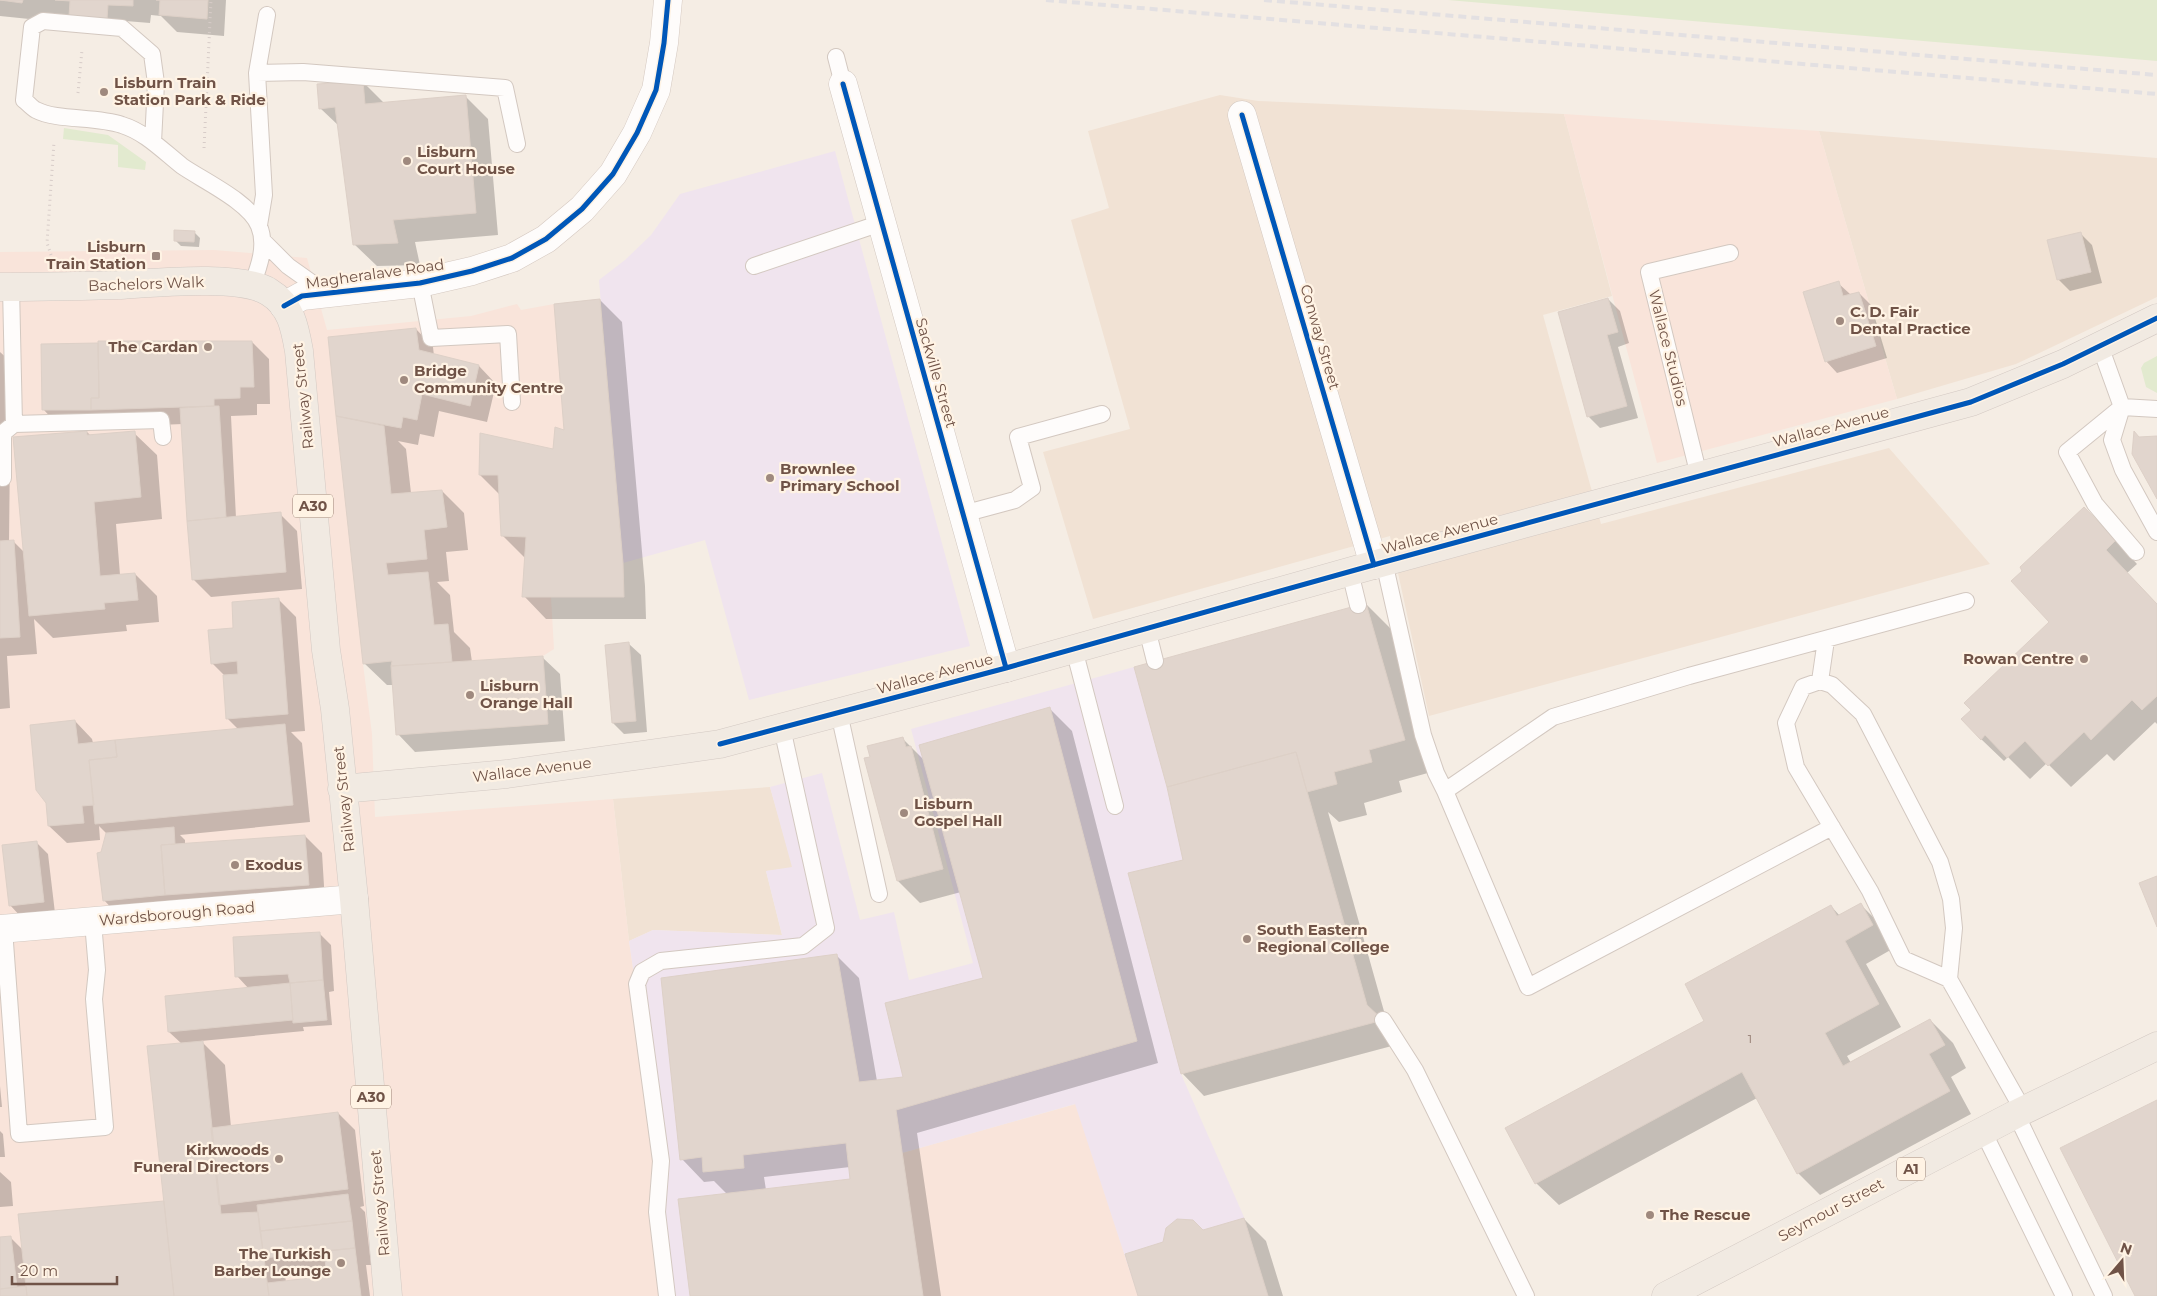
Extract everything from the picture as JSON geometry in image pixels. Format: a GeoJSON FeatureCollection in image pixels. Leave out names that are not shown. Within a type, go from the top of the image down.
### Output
{"type":"FeatureCollection","features":[{"type":"Feature","properties":{"kind":"main road","name":"Bachelors Walk"},"geometry":{"type":"LineString","coordinates":[[5,287],[214,281],[252,285],[270,292],[284,306]]}},
{"type":"Feature","properties":{"kind":"main road","name":"Railway Street"},"geometry":{"type":"LineString","coordinates":[[284,306],[294,322],[299,351],[326,650],[335,709],[354,899],[388,1296]]}},
{"type":"Feature","properties":{"kind":"main road","name":"Wallace Avenue"},"geometry":{"type":"LineString","coordinates":[[342,789],[507,774],[592,763],[720,744],[782,728],[1971,402],[2063,364],[2157,318]]}},
{"type":"Feature","properties":{"kind":"main road","name":"Seymour Street"},"geometry":{"type":"LineString","coordinates":[[1666,1296],[2020,1112],[2157,1046]]}},
{"type":"Feature","properties":{"kind":"street","name":"Magheralave Road"},"geometry":{"type":"LineString","coordinates":[[284,306],[302,296],[420,283],[472,272],[512,258],[546,239],[582,209],[613,174],[637,133],[656,90],[664,43],[668,0]]}},
{"type":"Feature","properties":{"kind":"street","name":"Sackville Street"},"geometry":{"type":"LineString","coordinates":[[843,84],[1006,668]]}},
{"type":"Feature","properties":{"kind":"street","name":"Conway Street"},"geometry":{"type":"LineString","coordinates":[[1242,115],[1369,566]]}},
{"type":"Feature","properties":{"kind":"street","name":"Wardsborough Road"},"geometry":{"type":"LineString","coordinates":[[2,929],[354,899]]}},
{"type":"Feature","properties":{"kind":"lane"},"geometry":{"type":"LineString","coordinates":[[252,285],[260,264],[264,195],[256,73],[266,15]]}},
{"type":"Feature","properties":{"kind":"lane"},"geometry":{"type":"LineString","coordinates":[[153,142],[156,83],[152,54],[122,28],[43,21],[32,27],[24,100],[36,110],[56,115],[98,118],[124,125],[153,142],[182,166],[240,203],[288,266],[326,293]]}},
{"type":"Feature","properties":{"kind":"lane"},"geometry":{"type":"LineString","coordinates":[[836,57],[843,84]]}},
{"type":"Feature","properties":{"kind":"lane"},"geometry":{"type":"LineString","coordinates":[[256,73],[303,72],[505,88],[518,144]]}},
{"type":"Feature","properties":{"kind":"lane"},"geometry":{"type":"LineString","coordinates":[[754,266],[881,223]]}},
{"type":"Feature","properties":{"kind":"lane","name":"Wallace Studios"},"geometry":{"type":"LineString","coordinates":[[1699,476],[1649,272],[1730,252]]}},
{"type":"Feature","properties":{"kind":"lane"},"geometry":{"type":"LineString","coordinates":[[420,283],[431,338],[508,334],[512,402]]}},
{"type":"Feature","properties":{"kind":"lane"},"geometry":{"type":"LineString","coordinates":[[5,287],[14,424]]}},
{"type":"Feature","properties":{"kind":"lane"},"geometry":{"type":"LineString","coordinates":[[2100,346],[2122,407],[2112,440],[2124,470],[2157,532]]}},
{"type":"Feature","properties":{"kind":"lane"},"geometry":{"type":"LineString","coordinates":[[2136,552],[2095,504],[2067,452],[2122,407],[2157,409]]}},
{"type":"Feature","properties":{"kind":"lane"},"geometry":{"type":"LineString","coordinates":[[963,514],[1015,500],[1032,488],[1018,437],[1102,414]]}},
{"type":"Feature","properties":{"kind":"lane"},"geometry":{"type":"LineString","coordinates":[[3,478],[3,433],[14,424],[162,420],[163,437]]}},
{"type":"Feature","properties":{"kind":"lane"},"geometry":{"type":"LineString","coordinates":[[1358,605],[1369,566]]}},
{"type":"Feature","properties":{"kind":"lane"},"geometry":{"type":"LineString","coordinates":[[1369,566],[1432,762],[1528,988],[1832,827]]}},
{"type":"Feature","properties":{"kind":"lane"},"geometry":{"type":"LineString","coordinates":[[1445,791],[1553,717],[1689,676],[1826,640],[1966,600]]}},
{"type":"Feature","properties":{"kind":"lane"},"geometry":{"type":"LineString","coordinates":[[1147,629],[1155,661]]}},
{"type":"Feature","properties":{"kind":"lane"},"geometry":{"type":"LineString","coordinates":[[1820,681],[1826,640]]}},
{"type":"Feature","properties":{"kind":"lane"},"geometry":{"type":"LineString","coordinates":[[1074,649],[1115,806]]}},
{"type":"Feature","properties":{"kind":"lane"},"geometry":{"type":"LineString","coordinates":[[1949,979],[1904,959],[1870,891],[1796,767],[1786,723],[1803,687],[1820,681],[1832,685],[1863,714],[1940,862],[1951,899],[1953,918],[1949,979],[2020,1112],[2104,1296]]}},
{"type":"Feature","properties":{"kind":"lane"},"geometry":{"type":"LineString","coordinates":[[839,713],[879,894]]}},
{"type":"Feature","properties":{"kind":"lane"},"geometry":{"type":"LineString","coordinates":[[667,1296],[657,1212],[661,1161],[637,984],[642,972],[661,961],[803,946],[826,928],[782,728]]}},
{"type":"Feature","properties":{"kind":"lane"},"geometry":{"type":"LineString","coordinates":[[2,929],[19,1134],[105,1127],[94,999],[97,970],[93,922]]}},
{"type":"Feature","properties":{"kind":"lane"},"geometry":{"type":"LineString","coordinates":[[1383,1020],[1415,1070],[1526,1296]]}},
{"type":"Feature","properties":{"kind":"lane"},"geometry":{"type":"LineString","coordinates":[[1983,1131],[2064,1296]]}},
{"type":"Feature","properties":{"kind":"path"},"geometry":{"type":"LineString","coordinates":[[204,156],[211,0]]}},
{"type":"Feature","properties":{"kind":"path"},"geometry":{"type":"LineString","coordinates":[[76,116],[84,26]]}},
{"type":"Feature","properties":{"kind":"path"},"geometry":{"type":"LineString","coordinates":[[52,258],[48,243],[54,146]]}},
{"type":"Feature","properties":{"kind":"shaded area"},"geometry":{"type":"Polygon","coordinates":[[[1220,95],[1258,101],[1564,114],[1612,296],[1543,315],[1601,524],[1889,448],[1990,564],[1429,716],[1390,536],[1093,619],[1043,452],[1130,429],[1071,220],[1109,208],[1088,131],[1220,95]]]}},
{"type":"Feature","properties":{"kind":"shaded area"},"geometry":{"type":"Polygon","coordinates":[[[1564,114],[1819,131],[1897,399],[1657,463],[1564,114]]]}},
{"type":"Feature","properties":{"kind":"shaded area"},"geometry":{"type":"Polygon","coordinates":[[[1819,131],[2157,158],[2157,297],[2016,364],[1897,399],[1819,131]]]}},
{"type":"Feature","properties":{"kind":"shaded area","name":"Brownlee Primary School"},"geometry":{"type":"Polygon","coordinates":[[[835,151],[970,646],[749,700],[705,540],[623,563],[599,280],[625,260],[651,235],[680,194],[835,151]]]}},
{"type":"Feature","properties":{"kind":"shaded area"},"geometry":{"type":"Polygon","coordinates":[[[214,250],[307,258],[327,330],[471,316],[517,304],[521,310],[600,299],[623,563],[624,597],[551,597],[554,649],[543,656],[391,666],[392,661],[363,664],[372,734],[375,817],[613,799],[629,941],[656,1126],[663,1296],[0,1296],[0,252],[214,250]]]}},
{"type":"Feature","properties":{"kind":"shaded area"},"geometry":{"type":"Polygon","coordinates":[[[1134,667],[1167,787],[1183,860],[1128,873],[1181,1074],[1244,1217],[1268,1296],[1138,1296],[1075,1104],[902,1153],[923,1296],[663,1296],[656,1126],[629,941],[653,930],[782,935],[766,871],[792,867],[770,787],[822,773],[860,920],[894,912],[909,980],[973,963],[911,729],[1134,667]]]}},
{"type":"Feature","properties":{"kind":"shaded area"},"geometry":{"type":"Polygon","coordinates":[[[770,787],[793,868],[766,871],[782,935],[653,930],[629,941],[613,799],[770,787]]]}},
{"type":"Feature","properties":{"kind":"shaded area"},"geometry":{"type":"Polygon","coordinates":[[[1076,1104],[1138,1296],[923,1296],[902,1153],[1076,1104]]]}},
{"type":"Feature","properties":{"kind":"green space"},"geometry":{"type":"Polygon","coordinates":[[[1448,0],[2157,0],[2157,61],[1448,0]]]}},
{"type":"Feature","properties":{"kind":"green space"},"geometry":{"type":"Polygon","coordinates":[[[64,128],[108,135],[146,162],[145,170],[118,167],[118,145],[63,139],[64,128]]]}},
{"type":"Feature","properties":{"kind":"green space"},"geometry":{"type":"Polygon","coordinates":[[[2157,356],[2157,393],[2146,387],[2141,368],[2144,363],[2157,356]]]}},
{"type":"Feature","properties":{"kind":"building"},"geometry":{"type":"Polygon","coordinates":[[[0,0],[23,0],[22,3],[0,0]]]}},
{"type":"Feature","properties":{"kind":"building"},"geometry":{"type":"Polygon","coordinates":[[[55,0],[133,0],[133,6],[108,5],[107,19],[69,16],[70,1],[55,0]]]}},
{"type":"Feature","properties":{"kind":"building"},"geometry":{"type":"Polygon","coordinates":[[[160,0],[208,0],[207,19],[159,15],[160,0]]]}},
{"type":"Feature","properties":{"kind":"building","name":"Lisburn Court House"},"geometry":{"type":"Polygon","coordinates":[[[363,81],[365,104],[466,95],[476,213],[393,220],[398,243],[353,245],[335,107],[319,109],[317,84],[363,81]]]}},
{"type":"Feature","properties":{"kind":"building"},"geometry":{"type":"Polygon","coordinates":[[[174,230],[195,231],[194,242],[174,241],[174,230]]]}},
{"type":"Feature","properties":{"kind":"building"},"geometry":{"type":"Polygon","coordinates":[[[2081,232],[2091,272],[2057,280],[2047,240],[2081,232]]]}},
{"type":"Feature","properties":{"kind":"building","name":"C. D. Fair Dental Practice"},"geometry":{"type":"Polygon","coordinates":[[[1839,281],[1843,296],[1859,292],[1876,346],[1825,362],[1803,292],[1839,281]]]}},
{"type":"Feature","properties":{"kind":"building"},"geometry":{"type":"Polygon","coordinates":[[[1608,298],[1618,332],[1607,335],[1627,406],[1587,417],[1558,312],[1608,298]]]}},
{"type":"Feature","properties":{"kind":"building"},"geometry":{"type":"Polygon","coordinates":[[[600,299],[623,563],[624,597],[522,597],[526,537],[501,536],[498,475],[479,475],[480,433],[553,449],[555,427],[564,430],[554,304],[600,299]]]}},
{"type":"Feature","properties":{"kind":"building","name":"Bridge Community Centre"},"geometry":{"type":"Polygon","coordinates":[[[416,328],[419,350],[479,365],[470,406],[422,394],[417,420],[403,417],[401,428],[336,416],[328,337],[416,328]]]}},
{"type":"Feature","properties":{"kind":"building"},"geometry":{"type":"Polygon","coordinates":[[[98,341],[252,341],[254,387],[240,387],[240,398],[214,399],[214,406],[91,410],[91,398],[99,398],[98,341]]]}},
{"type":"Feature","properties":{"kind":"building"},"geometry":{"type":"Polygon","coordinates":[[[98,343],[99,398],[91,398],[91,410],[42,410],[41,344],[98,343]]]}},
{"type":"Feature","properties":{"kind":"building"},"geometry":{"type":"Polygon","coordinates":[[[219,406],[226,517],[187,521],[180,408],[219,406]]]}},
{"type":"Feature","properties":{"kind":"building"},"geometry":{"type":"Polygon","coordinates":[[[336,416],[384,426],[391,494],[442,490],[447,527],[424,530],[427,559],[386,563],[388,575],[428,572],[434,625],[448,624],[452,662],[391,666],[392,661],[363,664],[336,416]]]}},
{"type":"Feature","properties":{"kind":"building"},"geometry":{"type":"Polygon","coordinates":[[[87,431],[87,435],[135,431],[141,497],[94,502],[100,576],[135,573],[138,600],[104,603],[105,609],[29,616],[13,437],[87,431]]]}},
{"type":"Feature","properties":{"kind":"building"},"geometry":{"type":"Polygon","coordinates":[[[2134,431],[2139,437],[2157,436],[2157,499],[2132,454],[2134,431]]]}},
{"type":"Feature","properties":{"kind":"building","name":"Rowan Centre"},"geometry":{"type":"Polygon","coordinates":[[[2084,507],[2116,540],[2106,550],[2157,604],[2157,696],[2142,710],[2132,700],[2091,740],[2084,732],[2048,766],[2025,741],[2007,758],[1985,735],[1981,740],[1961,719],[1971,710],[1964,703],[2049,622],[2011,581],[2022,571],[2020,567],[2084,507]]]}},
{"type":"Feature","properties":{"kind":"building"},"geometry":{"type":"Polygon","coordinates":[[[281,512],[286,572],[192,580],[187,521],[281,512]]]}},
{"type":"Feature","properties":{"kind":"building"},"geometry":{"type":"Polygon","coordinates":[[[14,540],[20,637],[0,638],[0,541],[14,540]]]}},
{"type":"Feature","properties":{"kind":"building"},"geometry":{"type":"Polygon","coordinates":[[[279,598],[288,714],[226,719],[223,675],[238,674],[237,661],[211,664],[208,630],[233,628],[232,602],[279,598]]]}},
{"type":"Feature","properties":{"kind":"building"},"geometry":{"type":"Polygon","coordinates":[[[1366,603],[1405,740],[1369,750],[1372,762],[1334,772],[1337,784],[1307,792],[1296,752],[1167,787],[1134,667],[1366,603]]]}},
{"type":"Feature","properties":{"kind":"building"},"geometry":{"type":"Polygon","coordinates":[[[629,642],[636,721],[612,723],[605,645],[629,642]]]}},
{"type":"Feature","properties":{"kind":"building","name":"Lisburn Orange Hall"},"geometry":{"type":"Polygon","coordinates":[[[543,656],[548,724],[396,735],[391,666],[543,656]]]}},
{"type":"Feature","properties":{"kind":"building"},"geometry":{"type":"Polygon","coordinates":[[[1050,707],[1137,1041],[896,1110],[923,1296],[690,1296],[678,1199],[850,1179],[846,1143],[743,1155],[744,1168],[703,1172],[702,1157],[680,1160],[661,978],[837,954],[859,1082],[903,1077],[885,1003],[983,978],[919,745],[1050,707]]]}},
{"type":"Feature","properties":{"kind":"building"},"geometry":{"type":"Polygon","coordinates":[[[75,720],[78,744],[115,740],[117,757],[89,760],[94,805],[82,806],[84,823],[48,826],[46,803],[36,790],[30,725],[75,720]]]}},
{"type":"Feature","properties":{"kind":"building"},"geometry":{"type":"Polygon","coordinates":[[[285,724],[293,805],[95,824],[89,760],[117,757],[115,740],[285,724]]]}},
{"type":"Feature","properties":{"kind":"building","name":"Lisburn Gospel Hall"},"geometry":{"type":"Polygon","coordinates":[[[903,737],[906,747],[911,746],[943,869],[897,881],[864,758],[870,757],[867,746],[903,737]]]}},
{"type":"Feature","properties":{"kind":"building","name":"South Eastern Regional College"},"geometry":{"type":"Polygon","coordinates":[[[1296,752],[1367,1005],[1383,1020],[1181,1074],[1128,873],[1183,860],[1167,787],[1296,752]]]}},
{"type":"Feature","properties":{"kind":"building"},"geometry":{"type":"Polygon","coordinates":[[[174,827],[175,844],[161,845],[165,895],[103,901],[97,853],[101,852],[106,833],[174,827]]]}},
{"type":"Feature","properties":{"kind":"building","name":"Exodus"},"geometry":{"type":"Polygon","coordinates":[[[305,835],[309,885],[165,895],[161,845],[305,835]]]}},
{"type":"Feature","properties":{"kind":"building"},"geometry":{"type":"Polygon","coordinates":[[[37,841],[44,902],[9,906],[2,845],[37,841]]]}},
{"type":"Feature","properties":{"kind":"building"},"geometry":{"type":"Polygon","coordinates":[[[2157,876],[2157,927],[2139,883],[2157,876]]]}},
{"type":"Feature","properties":{"kind":"building"},"geometry":{"type":"Polygon","coordinates":[[[1861,903],[1873,925],[1845,941],[1879,1004],[1825,1033],[1843,1066],[1930,1019],[1945,1045],[1929,1054],[1950,1091],[1797,1174],[1742,1072],[1535,1184],[1505,1128],[1704,1021],[1685,984],[1831,905],[1837,916],[1861,903]]]}},
{"type":"Feature","properties":{"kind":"building"},"geometry":{"type":"Polygon","coordinates":[[[320,932],[323,980],[290,983],[288,974],[235,977],[233,937],[320,932]]]}},
{"type":"Feature","properties":{"kind":"building"},"geometry":{"type":"Polygon","coordinates":[[[323,980],[327,1020],[293,1023],[290,983],[323,980]]]}},
{"type":"Feature","properties":{"kind":"building"},"geometry":{"type":"Polygon","coordinates":[[[290,983],[293,1020],[168,1032],[165,996],[290,983]]]}},
{"type":"Feature","properties":{"kind":"building"},"geometry":{"type":"Polygon","coordinates":[[[203,1041],[221,1214],[258,1212],[269,1296],[174,1296],[147,1046],[203,1041]]]}},
{"type":"Feature","properties":{"kind":"building"},"geometry":{"type":"Polygon","coordinates":[[[2157,1100],[2157,1296],[2135,1296],[2060,1148],[2157,1100]]]}},
{"type":"Feature","properties":{"kind":"building","name":"Kirkwoods Funeral Directors"},"geometry":{"type":"Polygon","coordinates":[[[338,1112],[348,1189],[219,1205],[211,1128],[338,1112]]]}},
{"type":"Feature","properties":{"kind":"building"},"geometry":{"type":"Polygon","coordinates":[[[348,1194],[352,1221],[260,1231],[257,1205],[348,1194]]]}},
{"type":"Feature","properties":{"kind":"building"},"geometry":{"type":"Polygon","coordinates":[[[164,1201],[174,1296],[27,1296],[18,1214],[164,1201]]]}},
{"type":"Feature","properties":{"kind":"building"},"geometry":{"type":"Polygon","coordinates":[[[1244,1218],[1268,1296],[1138,1296],[1125,1254],[1163,1242],[1166,1228],[1177,1219],[1193,1220],[1203,1230],[1244,1218]]]}},
{"type":"Feature","properties":{"kind":"building"},"geometry":{"type":"Polygon","coordinates":[[[352,1221],[355,1248],[264,1258],[260,1231],[352,1221]]]}},
{"type":"Feature","properties":{"kind":"building"},"geometry":{"type":"Polygon","coordinates":[[[11,1236],[17,1287],[0,1289],[0,1237],[11,1236]]]}},
{"type":"Feature","properties":{"kind":"building","name":"The Turkish Barber Lounge"},"geometry":{"type":"Polygon","coordinates":[[[355,1248],[361,1296],[269,1296],[267,1283],[327,1276],[324,1251],[355,1248]]]}},
{"type":"Feature","properties":{"kind":"building"},"geometry":{"type":"Polygon","coordinates":[[[26,1286],[27,1296],[0,1296],[0,1289],[26,1286]]]}},
{"type":"Feature","properties":{"kind":"railway"},"geometry":{"type":"LineString","coordinates":[[1046,0],[2157,94]]}},
{"type":"Feature","properties":{"kind":"railway"},"geometry":{"type":"LineString","coordinates":[[1264,0],[2157,75]]}},
{"type":"Feature","properties":{"kind":"cycle path"},"geometry":{"type":"LineString","coordinates":[[284,306],[302,296],[420,283],[472,271],[512,258],[546,239],[582,209],[613,174],[637,133],[656,90],[664,43],[668,0]]}},
{"type":"Feature","properties":{"kind":"cycle path"},"geometry":{"type":"LineString","coordinates":[[843,84],[1006,668]]}},
{"type":"Feature","properties":{"kind":"cycle path"},"geometry":{"type":"LineString","coordinates":[[1242,115],[1374,565]]}},
{"type":"Feature","properties":{"kind":"cycle path"},"geometry":{"type":"LineString","coordinates":[[720,744],[1006,668],[1384,562],[1971,402],[2063,364],[2157,318]]}},
{"type":"Feature","properties":{"kind":"place","name":"Lisburn Train Station Park & Ride"},"geometry":{"type":"Point","coordinates":[104,92]}},
{"type":"Feature","properties":{"kind":"place","name":"Lisburn Court House"},"geometry":{"type":"Point","coordinates":[407,161]}},
{"type":"Feature","properties":{"kind":"place","name":"Lisburn Train Station"},"geometry":{"type":"Point","coordinates":[156,256]}},
{"type":"Feature","properties":{"kind":"place","name":"C. D. Fair Dental Practice"},"geometry":{"type":"Point","coordinates":[1840,321]}},
{"type":"Feature","properties":{"kind":"place","name":"The Cardan"},"geometry":{"type":"Point","coordinates":[208,347]}},
{"type":"Feature","properties":{"kind":"place","name":"Bridge Community Centre"},"geometry":{"type":"Point","coordinates":[404,380]}},
{"type":"Feature","properties":{"kind":"place","name":"Brownlee Primary School"},"geometry":{"type":"Point","coordinates":[770,478]}},
{"type":"Feature","properties":{"kind":"place","name":"Rowan Centre"},"geometry":{"type":"Point","coordinates":[2084,659]}},
{"type":"Feature","properties":{"kind":"place","name":"Lisburn Orange Hall"},"geometry":{"type":"Point","coordinates":[470,695]}},
{"type":"Feature","properties":{"kind":"place","name":"Lisburn Gospel Hall"},"geometry":{"type":"Point","coordinates":[904,813]}},
{"type":"Feature","properties":{"kind":"place","name":"Exodus"},"geometry":{"type":"Point","coordinates":[235,865]}},
{"type":"Feature","properties":{"kind":"place","name":"South Eastern Regional College"},"geometry":{"type":"Point","coordinates":[1247,939]}},
{"type":"Feature","properties":{"kind":"place","name":"Kirkwoods Funeral Directors"},"geometry":{"type":"Point","coordinates":[279,1159]}},
{"type":"Feature","properties":{"kind":"place","name":"The Rescue"},"geometry":{"type":"Point","coordinates":[1650,1215]}},
{"type":"Feature","properties":{"kind":"place","name":"The Turkish Barber Lounge"},"geometry":{"type":"Point","coordinates":[341,1263]}}]}
